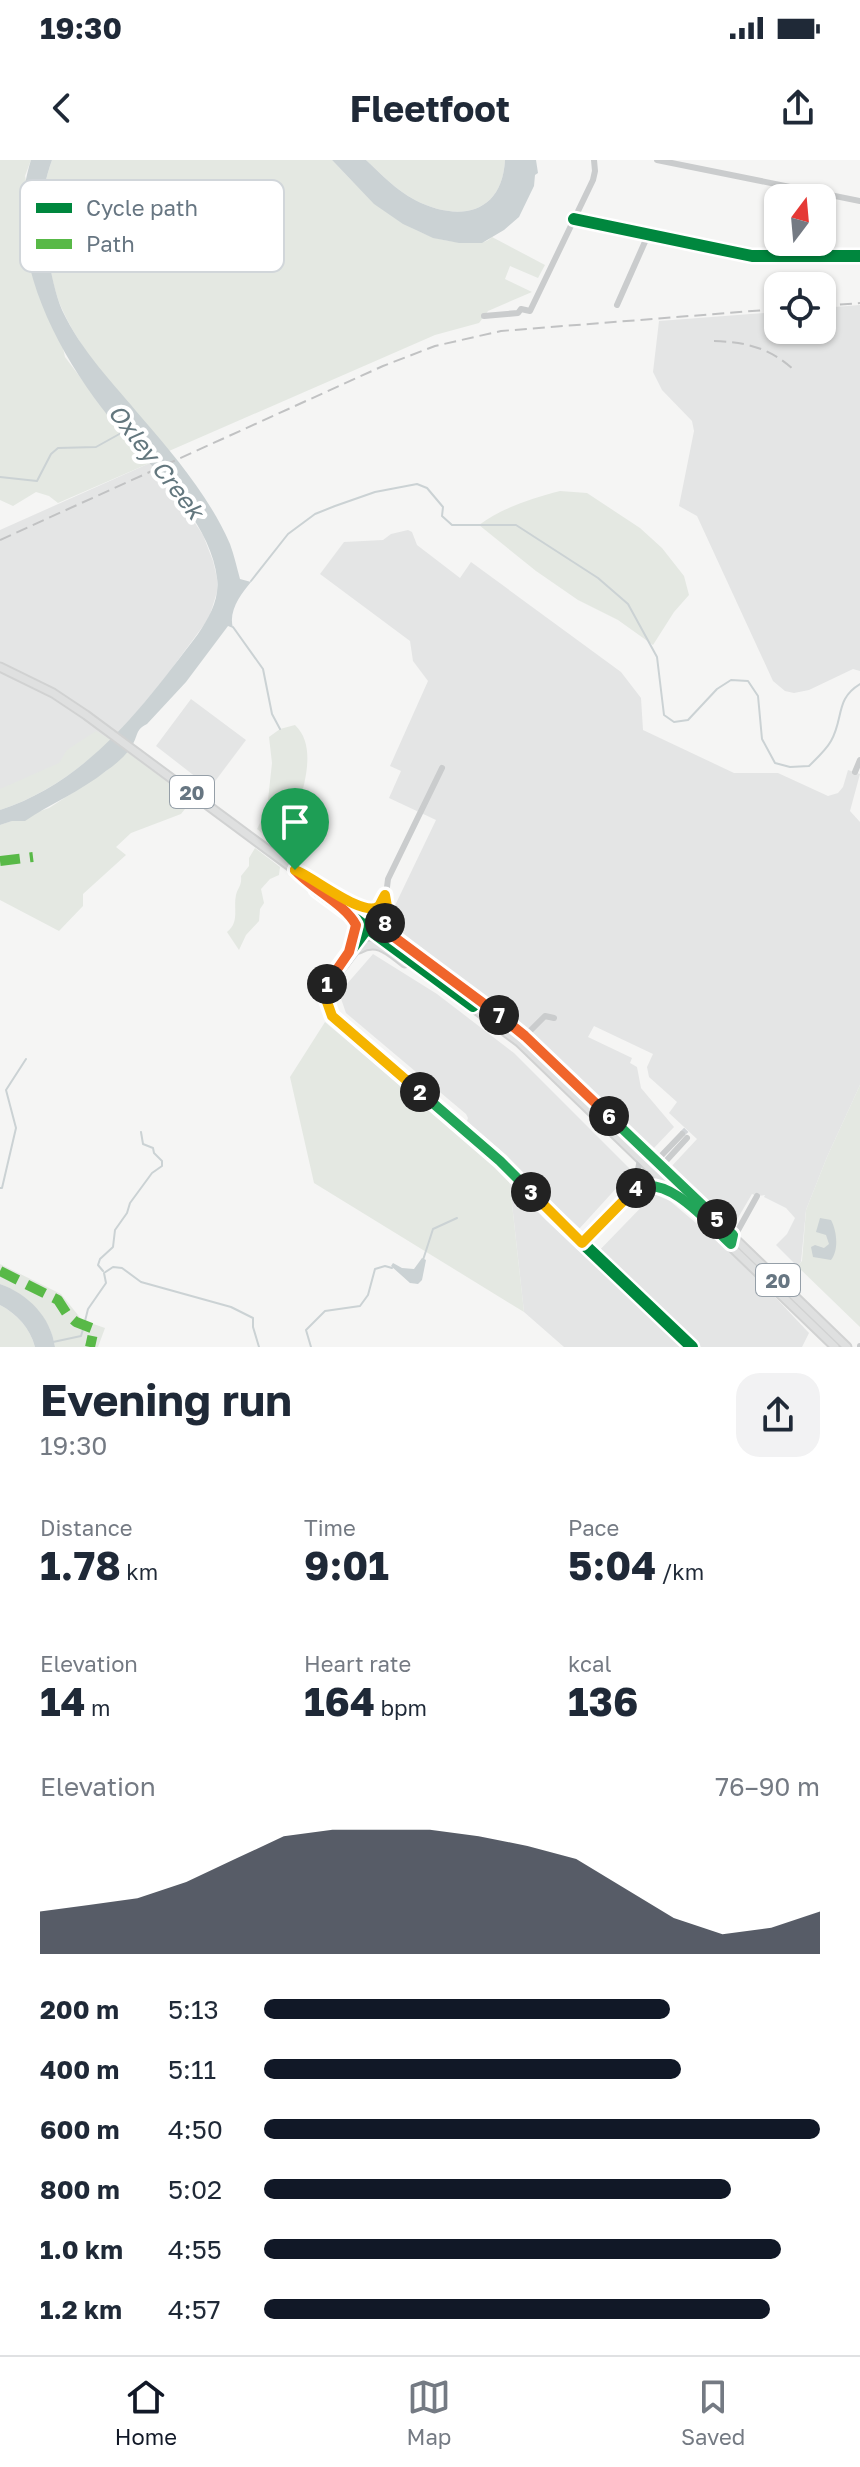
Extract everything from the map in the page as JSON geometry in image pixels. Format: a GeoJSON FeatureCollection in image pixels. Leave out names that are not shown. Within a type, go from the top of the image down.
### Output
{"type":"FeatureCollection","features":[{"type":"Feature","properties":{"kind":"main road","name":"20"},"geometry":{"type":"LineString","coordinates":[[0,667],[53,693],[105,729],[285,863],[344,900],[410,961],[522,1039],[639,1156],[656,1167],[679,1195],[835,1347]]}},
{"type":"Feature","properties":{"kind":"main road","name":"20"},"geometry":{"type":"LineString","coordinates":[[295,870],[351,917],[386,931],[522,1039],[656,1167],[733,1235],[847,1347]]}},
{"type":"Feature","properties":{"kind":"main road"},"geometry":{"type":"LineString","coordinates":[[344,900],[365,908],[383,906],[388,912],[386,931]]}},
{"type":"Feature","properties":{"kind":"main road"},"geometry":{"type":"LineString","coordinates":[[349,952],[356,930],[351,917]]}},
{"type":"Feature","properties":{"kind":"main road"},"geometry":{"type":"LineString","coordinates":[[359,949],[369,943],[380,945],[405,963],[410,961]]}},
{"type":"Feature","properties":{"kind":"street"},"geometry":{"type":"LineString","coordinates":[[484,316],[518,313],[521,309],[530,311],[594,177],[594,160]]}},
{"type":"Feature","properties":{"kind":"street"},"geometry":{"type":"LineString","coordinates":[[657,160],[860,201]]}},
{"type":"Feature","properties":{"kind":"street"},"geometry":{"type":"LineString","coordinates":[[574,219],[757,257],[860,256]]}},
{"type":"Feature","properties":{"kind":"street"},"geometry":{"type":"LineString","coordinates":[[617,305],[648,235]]}},
{"type":"Feature","properties":{"kind":"street"},"geometry":{"type":"LineString","coordinates":[[855,772],[860,760]]}},
{"type":"Feature","properties":{"kind":"street"},"geometry":{"type":"LineString","coordinates":[[327,991],[359,949],[383,906],[394,865],[442,768]]}},
{"type":"Feature","properties":{"kind":"street"},"geometry":{"type":"LineString","coordinates":[[372,926],[327,982],[328,1009],[338,1023],[500,1161],[692,1347]]}},
{"type":"Feature","properties":{"kind":"street"},"geometry":{"type":"LineString","coordinates":[[522,1039],[545,1016],[554,1018]]}},
{"type":"Feature","properties":{"kind":"street"},"geometry":{"type":"LineString","coordinates":[[582,1243],[638,1187],[656,1167],[660,1157],[684,1136]]}},
{"type":"Feature","properties":{"kind":"street"},"geometry":{"type":"LineString","coordinates":[[638,1187],[639,1156]]}},
{"type":"Feature","properties":{"kind":"street"},"geometry":{"type":"LineString","coordinates":[[638,1187],[648,1185],[679,1195]]}},
{"type":"Feature","properties":{"kind":"street"},"geometry":{"type":"LineString","coordinates":[[731,1244],[733,1235],[757,1196]]}},
{"type":"Feature","properties":{"kind":"shaded area"},"geometry":{"type":"Polygon","coordinates":[[[0,160],[31,160],[26,180],[20,180],[20,272],[46,272],[65,357],[122,433],[150,463],[58,503],[36,492],[13,506],[0,500],[0,160]]]}},
{"type":"Feature","properties":{"kind":"shaded area"},"geometry":{"type":"Polygon","coordinates":[[[52,160],[332,160],[376,204],[410,227],[448,241],[478,243],[492,237],[545,265],[538,278],[510,266],[505,279],[532,292],[488,311],[479,323],[435,335],[169,451],[96,365],[71,328],[51,272],[284,272],[284,180],[46,180],[52,160]]]}},
{"type":"Feature","properties":{"kind":"shaded area"},"geometry":{"type":"Polygon","coordinates":[[[366,160],[505,160],[496,193],[487,203],[462,212],[431,207],[415,200],[395,187],[366,160]]]}},
{"type":"Feature","properties":{"kind":"shaded area"},"geometry":{"type":"Polygon","coordinates":[[[860,305],[860,671],[853,669],[809,690],[794,693],[785,691],[773,681],[697,516],[679,506],[694,431],[692,421],[662,390],[653,372],[659,321],[764,313],[764,344],[836,344],[836,307],[860,305]]]}},
{"type":"Feature","properties":{"kind":"shaded area"},"geometry":{"type":"Polygon","coordinates":[[[150,463],[203,535],[213,561],[217,592],[209,618],[164,679],[105,746],[0,810],[0,530],[150,463]]]}},
{"type":"Feature","properties":{"kind":"shaded area"},"geometry":{"type":"Polygon","coordinates":[[[560,491],[587,493],[640,528],[662,548],[684,576],[689,595],[653,645],[618,620],[578,600],[479,525],[518,504],[560,491]]]}},
{"type":"Feature","properties":{"kind":"shaded area"},"geometry":{"type":"Polygon","coordinates":[[[412,532],[417,545],[460,578],[471,562],[621,672],[641,698],[643,730],[734,773],[778,773],[828,796],[838,793],[843,787],[848,770],[860,774],[850,811],[860,822],[860,1085],[806,1210],[801,1262],[797,1266],[776,1245],[787,1234],[795,1218],[786,1208],[765,1195],[752,1194],[732,1228],[670,1168],[697,1139],[669,1113],[677,1102],[649,1077],[647,1067],[653,1054],[594,1026],[588,1037],[632,1058],[630,1063],[637,1067],[641,1088],[674,1127],[652,1150],[532,1034],[390,923],[389,918],[436,820],[389,798],[401,771],[390,766],[428,681],[413,661],[410,641],[320,574],[344,542],[383,540],[391,534],[412,532]]]}},
{"type":"Feature","properties":{"kind":"shaded area"},"geometry":{"type":"Polygon","coordinates":[[[191,699],[246,740],[210,788],[156,746],[191,699]]]}},
{"type":"Feature","properties":{"kind":"shaded area"},"geometry":{"type":"Polygon","coordinates":[[[295,725],[305,741],[307,759],[301,799],[303,826],[289,856],[257,829],[267,809],[272,763],[269,737],[280,729],[295,725]]]}},
{"type":"Feature","properties":{"kind":"shaded area"},"geometry":{"type":"Polygon","coordinates":[[[96,731],[111,740],[86,762],[60,781],[0,810],[0,789],[59,763],[67,750],[96,731]]]}},
{"type":"Feature","properties":{"kind":"shaded area"},"geometry":{"type":"Polygon","coordinates":[[[127,752],[192,800],[181,814],[131,833],[116,847],[126,855],[83,894],[83,906],[59,931],[0,900],[0,825],[49,808],[106,771],[127,752]]]}},
{"type":"Feature","properties":{"kind":"shaded area"},"geometry":{"type":"Polygon","coordinates":[[[255,848],[280,867],[279,875],[261,889],[264,903],[259,921],[246,935],[239,950],[227,932],[235,919],[235,900],[241,876],[249,866],[249,858],[255,848]]]}},
{"type":"Feature","properties":{"kind":"shaded area"},"geometry":{"type":"Polygon","coordinates":[[[373,954],[437,994],[514,1053],[632,1171],[579,1229],[467,1121],[466,1114],[346,1013],[339,993],[373,954]]]}},
{"type":"Feature","properties":{"kind":"shaded area"},"geometry":{"type":"Polygon","coordinates":[[[325,1022],[509,1177],[524,1312],[314,1183],[290,1077],[325,1022]]]}},
{"type":"Feature","properties":{"kind":"shaded area"},"geometry":{"type":"Polygon","coordinates":[[[860,1085],[860,1327],[797,1266],[802,1261],[806,1210],[860,1085]]]}},
{"type":"Feature","properties":{"kind":"shaded area"},"geometry":{"type":"Polygon","coordinates":[[[509,1177],[591,1259],[654,1194],[670,1201],[742,1262],[809,1333],[802,1347],[564,1347],[524,1312],[509,1177]]]}},
{"type":"Feature","properties":{"kind":"shaded area"},"geometry":{"type":"Polygon","coordinates":[[[0,1264],[61,1294],[82,1320],[105,1328],[98,1347],[55,1347],[49,1326],[36,1308],[0,1284],[0,1264]]]}},
{"type":"Feature","properties":{"kind":"shaded area"},"geometry":{"type":"Polygon","coordinates":[[[0,1305],[22,1322],[35,1347],[0,1347],[0,1305]]]}},
{"type":"Feature","properties":{"kind":"water"},"geometry":{"type":"Polygon","coordinates":[[[31,160],[52,160],[46,180],[27,180],[31,160]]]}},
{"type":"Feature","properties":{"kind":"water"},"geometry":{"type":"Polygon","coordinates":[[[332,160],[366,160],[389,182],[415,200],[431,207],[462,212],[487,203],[496,193],[505,160],[536,160],[538,173],[519,217],[482,243],[459,243],[433,238],[403,224],[374,204],[332,160]]]}},
{"type":"Feature","properties":{"kind":"water","name":"Oxley Creek"},"geometry":{"type":"Polygon","coordinates":[[[31,272],[51,272],[62,310],[79,339],[191,478],[222,527],[240,579],[251,582],[234,609],[233,628],[228,626],[186,682],[139,730],[131,748],[121,759],[86,785],[25,821],[0,825],[0,810],[32,797],[61,780],[112,738],[157,687],[202,628],[217,593],[213,558],[194,520],[182,501],[102,408],[80,377],[43,308],[31,272]]]}},
{"type":"Feature","properties":{"kind":"water"},"geometry":{"type":"Polygon","coordinates":[[[820,1218],[831,1220],[835,1229],[836,1246],[831,1260],[813,1257],[811,1247],[824,1248],[829,1244],[826,1235],[816,1232],[820,1218]]]}},
{"type":"Feature","properties":{"kind":"water"},"geometry":{"type":"Polygon","coordinates":[[[422,1258],[426,1260],[422,1280],[418,1284],[410,1283],[391,1266],[393,1263],[414,1269],[422,1258]]]}},
{"type":"Feature","properties":{"kind":"water"},"geometry":{"type":"Polygon","coordinates":[[[0,1284],[29,1300],[36,1308],[49,1326],[55,1347],[35,1347],[22,1322],[0,1305],[0,1284]]]}},
{"type":"Feature","properties":{"kind":"waterway","name":"Oxley Creek"},"geometry":{"type":"LineString","coordinates":[[0,477],[37,481],[51,454],[58,448],[96,447],[123,432]]}},
{"type":"Feature","properties":{"kind":"waterway"},"geometry":{"type":"LineString","coordinates":[[251,581],[288,534],[315,514],[375,492],[417,484],[427,488],[443,507],[442,516],[452,525],[516,525],[598,578],[628,604],[657,657],[664,715],[674,722],[688,720],[717,689],[731,680],[748,681],[758,696],[762,739],[775,763],[790,767],[809,766],[829,744],[843,703],[860,684]]}},
{"type":"Feature","properties":{"kind":"waterway"},"geometry":{"type":"LineString","coordinates":[[233,627],[263,669],[272,714],[280,729]]}},
{"type":"Feature","properties":{"kind":"waterway"},"geometry":{"type":"LineString","coordinates":[[0,1188],[16,1128],[6,1090],[26,1059]]}},
{"type":"Feature","properties":{"kind":"waterway"},"geometry":{"type":"LineString","coordinates":[[103,1271],[98,1265],[100,1259],[113,1247],[115,1230],[130,1203],[152,1173],[162,1166],[153,1148],[143,1144],[141,1132]]}},
{"type":"Feature","properties":{"kind":"waterway"},"geometry":{"type":"LineString","coordinates":[[423,1260],[433,1229],[457,1218]]}},
{"type":"Feature","properties":{"kind":"waterway"},"geometry":{"type":"LineString","coordinates":[[311,1347],[306,1330],[325,1311],[360,1306],[368,1295],[375,1269],[385,1266],[392,1268]]}},
{"type":"Feature","properties":{"kind":"waterway"},"geometry":{"type":"LineString","coordinates":[[85,1321],[88,1309],[106,1283],[104,1273],[113,1267],[122,1268],[141,1282],[231,1307],[253,1318],[259,1347]]}},
{"type":"Feature","properties":{"kind":"waterway"},"geometry":{"type":"LineString","coordinates":[[53,1342],[81,1336],[84,1326]]}},
{"type":"Feature","properties":{"kind":"tunnel"},"geometry":{"type":"LineString","coordinates":[[682,1134],[688,1128]]}},
{"type":"Feature","properties":{"kind":"railway"},"geometry":{"type":"LineString","coordinates":[[836,305],[860,303]]}},
{"type":"Feature","properties":{"kind":"railway"},"geometry":{"type":"LineString","coordinates":[[0,540],[383,366],[435,346],[501,331],[764,310]]}},
{"type":"Feature","properties":{"kind":"railway"},"geometry":{"type":"LineString","coordinates":[[714,341],[758,348],[795,371]]}},
{"type":"Feature","properties":{"kind":"marked path"},"geometry":{"type":"LineString","coordinates":[[0,861],[33,857]]}},
{"type":"Feature","properties":{"kind":"marked path"},"geometry":{"type":"LineString","coordinates":[[0,1271],[58,1300],[76,1322],[94,1329],[90,1347]]}},
{"type":"Feature","properties":{"kind":"cycle path"},"geometry":{"type":"LineString","coordinates":[[574,219],[752,256],[860,256]]}},
{"type":"Feature","properties":{"kind":"cycle path"},"geometry":{"type":"LineString","coordinates":[[316,890],[473,1006]]}},
{"type":"Feature","properties":{"kind":"cycle path"},"geometry":{"type":"LineString","coordinates":[[385,895],[367,928],[327,982],[326,999],[332,1016],[500,1161],[692,1347]]}},
{"type":"Feature","properties":{"kind":"route"},"geometry":{"type":"LineString","coordinates":[[295,870],[344,900],[365,908],[380,906],[385,895],[388,912],[386,931],[525,1036],[733,1235],[731,1244],[679,1195],[648,1185],[638,1187],[582,1243],[500,1161],[332,1016],[326,999],[327,982],[349,952],[356,925],[351,917],[295,870]]}}]}
